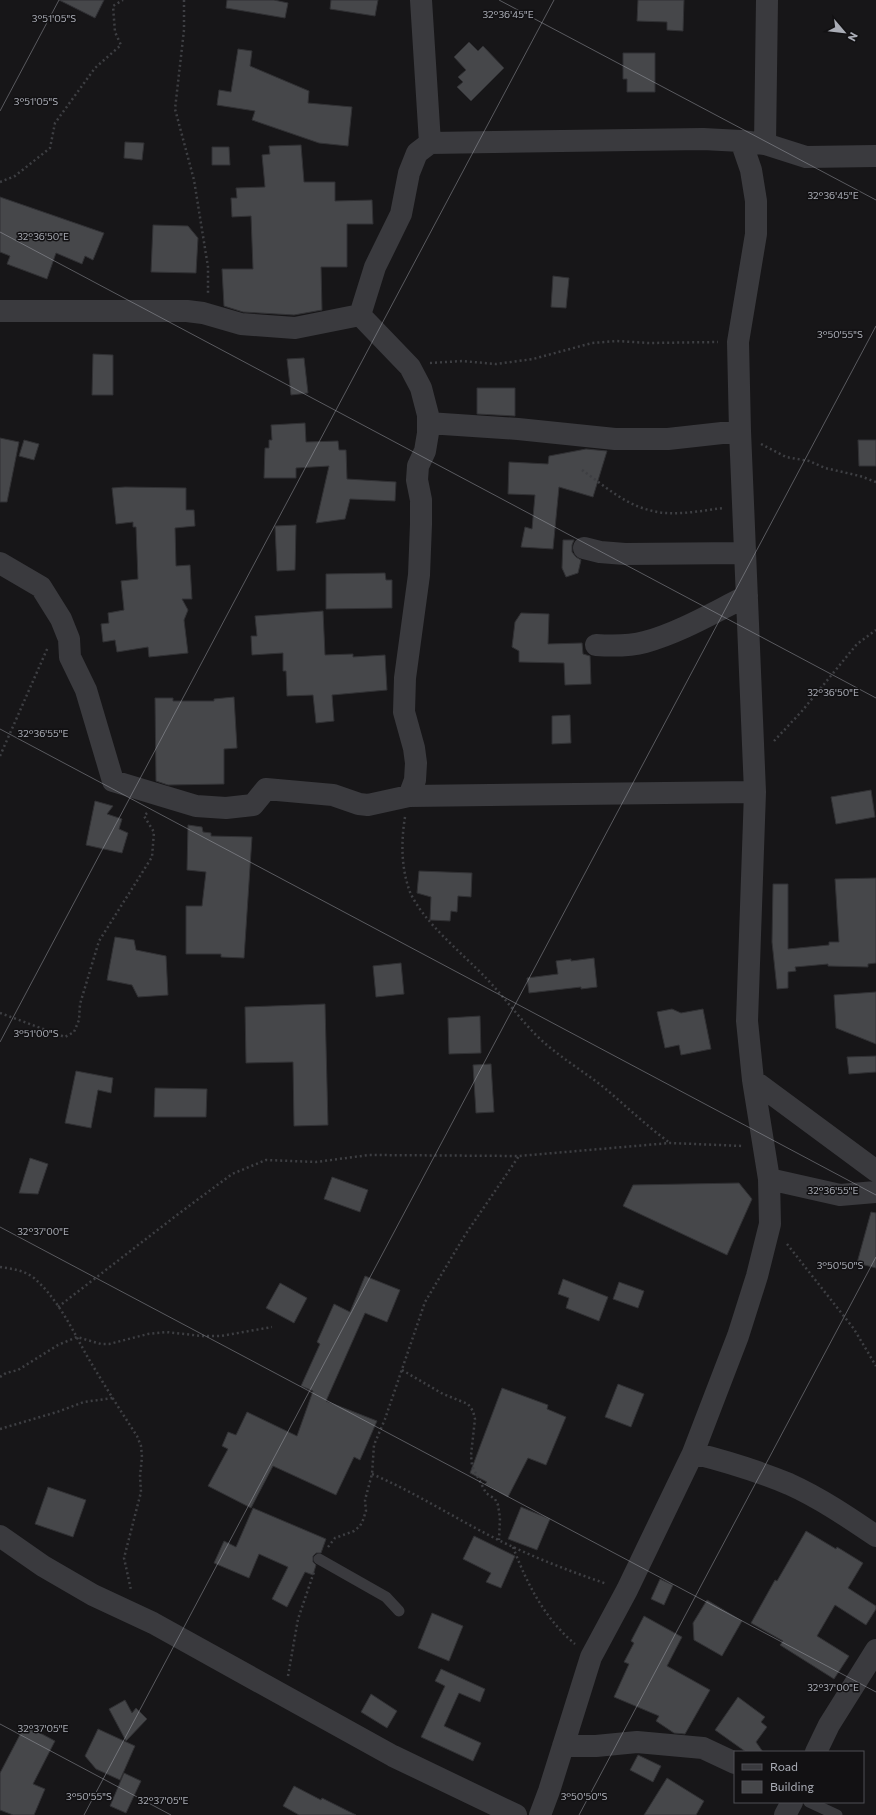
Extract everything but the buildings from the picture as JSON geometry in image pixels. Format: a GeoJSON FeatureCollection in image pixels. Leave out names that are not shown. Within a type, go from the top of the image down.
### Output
{"type":"FeatureCollection","features":[{"type":"Feature","properties":{"kind":"street"},"geometry":{"type":"LineString","coordinates":[[421,0],[430,143]]}},
{"type":"Feature","properties":{"kind":"street"},"geometry":{"type":"LineString","coordinates":[[765,144],[767,0]]}},
{"type":"Feature","properties":{"kind":"street"},"geometry":{"type":"LineString","coordinates":[[360,315],[375,267],[401,214],[409,173],[417,153],[430,143],[703,139],[741,140],[765,144],[806,157],[876,156]]}},
{"type":"Feature","properties":{"kind":"street"},"geometry":{"type":"LineString","coordinates":[[540,1815],[550,1791],[591,1657],[627,1590],[693,1453],[738,1336],[757,1276],[770,1224],[769,1179],[752,1080],[748,1021],[755,792],[740,432],[738,342],[756,234],[756,201],[751,170],[741,140]]}},
{"type":"Feature","properties":{"kind":"street"},"geometry":{"type":"LineString","coordinates":[[0,310],[186,311],[207,314],[241,324],[295,328],[360,315]]}},
{"type":"Feature","properties":{"kind":"street"},"geometry":{"type":"LineString","coordinates":[[360,315],[410,367],[421,388],[428,415],[428,433],[425,451],[418,466],[417,480],[421,500],[419,575],[405,678],[404,712],[414,748],[416,763],[415,780],[409,796]]}},
{"type":"Feature","properties":{"kind":"street"},"geometry":{"type":"LineString","coordinates":[[428,423],[518,429],[615,439],[668,439],[740,432]]}},
{"type":"Feature","properties":{"kind":"street"},"geometry":{"type":"LineString","coordinates":[[584,548],[600,552],[625,554],[745,553]]}},
{"type":"Feature","properties":{"kind":"street"},"geometry":{"type":"LineString","coordinates":[[0,563],[41,587],[61,619],[69,639],[70,657],[86,690],[113,781],[196,806],[226,808],[253,805],[266,789],[332,795],[359,804],[368,805],[409,796],[755,792]]}},
{"type":"Feature","properties":{"kind":"street"},"geometry":{"type":"LineString","coordinates":[[596,645],[618,646],[644,642],[688,626],[747,596]]}},
{"type":"Feature","properties":{"kind":"street"},"geometry":{"type":"LineString","coordinates":[[752,1080],[876,1171]]}},
{"type":"Feature","properties":{"kind":"street"},"geometry":{"type":"LineString","coordinates":[[769,1179],[840,1195],[876,1192]]}},
{"type":"Feature","properties":{"kind":"street"},"geometry":{"type":"LineString","coordinates":[[693,1453],[726,1462],[789,1484],[842,1512],[876,1536]]}},
{"type":"Feature","properties":{"kind":"street"},"geometry":{"type":"LineString","coordinates":[[0,1536],[43,1566],[93,1595],[153,1623],[393,1756],[516,1815]]}},
{"type":"Feature","properties":{"kind":"street"},"geometry":{"type":"LineString","coordinates":[[816,1751],[829,1725],[876,1650]]}},
{"type":"Feature","properties":{"kind":"street"},"geometry":{"type":"LineString","coordinates":[[563,1746],[596,1746],[637,1742],[703,1748],[734,1763]]}},
{"type":"Feature","properties":{"kind":"street"},"geometry":{"type":"LineString","coordinates":[[785,1815],[791,1803]]}},
{"type":"Feature","properties":{"kind":"lane"},"geometry":{"type":"LineString","coordinates":[[320,1560],[386,1597],[399,1611]]}},
{"type":"Feature","properties":{"kind":"lane"},"geometry":{"type":"LineString","coordinates":[[811,1803],[836,1815]]}},
{"type":"Feature","properties":{"kind":"path"},"geometry":{"type":"LineString","coordinates":[[0,182],[15,176],[50,148],[55,123],[94,68],[121,45],[115,32],[113,6],[123,0]]}},
{"type":"Feature","properties":{"kind":"path"},"geometry":{"type":"LineString","coordinates":[[184,0],[184,30],[175,109],[194,180],[208,267],[207,314]]}},
{"type":"Feature","properties":{"kind":"path"},"geometry":{"type":"LineString","coordinates":[[410,367],[438,361],[496,364],[532,359],[592,343],[611,341],[648,343],[738,342]]}},
{"type":"Feature","properties":{"kind":"path"},"geometry":{"type":"LineString","coordinates":[[740,432],[786,457],[809,461],[825,468],[876,482]]}},
{"type":"Feature","properties":{"kind":"path"},"geometry":{"type":"LineString","coordinates":[[582,470],[625,499],[648,510],[671,513],[743,505]]}},
{"type":"Feature","properties":{"kind":"path"},"geometry":{"type":"LineString","coordinates":[[0,756],[61,619]]}},
{"type":"Feature","properties":{"kind":"path"},"geometry":{"type":"LineString","coordinates":[[773,742],[802,711],[857,644],[876,630]]}},
{"type":"Feature","properties":{"kind":"path"},"geometry":{"type":"LineString","coordinates":[[409,796],[402,836],[403,859],[407,882],[417,905],[449,941],[486,978],[537,1036],[552,1050],[607,1090],[652,1130],[670,1143]]}},
{"type":"Feature","properties":{"kind":"path"},"geometry":{"type":"LineString","coordinates":[[0,1013],[65,1037],[74,1032],[79,1020],[80,1004],[99,941],[152,856],[154,832],[144,816],[148,811]]}},
{"type":"Feature","properties":{"kind":"path"},"geometry":{"type":"LineString","coordinates":[[58,1307],[232,1174],[266,1160],[316,1162],[384,1155],[519,1156],[670,1143],[764,1147]]}},
{"type":"Feature","properties":{"kind":"path"},"geometry":{"type":"LineString","coordinates":[[285,1696],[298,1619],[320,1560],[335,1538],[354,1531],[360,1526],[366,1511],[365,1500],[372,1474],[374,1445],[385,1419],[425,1302],[466,1235],[519,1156]]}},
{"type":"Feature","properties":{"kind":"path"},"geometry":{"type":"LineString","coordinates":[[770,1224],[854,1329],[876,1366]]}},
{"type":"Feature","properties":{"kind":"path"},"geometry":{"type":"LineString","coordinates":[[0,1267],[23,1271],[34,1277],[48,1291],[137,1436],[141,1446],[141,1492],[124,1558],[132,1591]]}},
{"type":"Feature","properties":{"kind":"path"},"geometry":{"type":"LineString","coordinates":[[0,1377],[6,1373],[18,1370],[58,1345],[77,1337],[101,1344],[109,1344],[148,1334],[166,1332],[202,1336],[221,1336],[272,1327]]}},
{"type":"Feature","properties":{"kind":"path"},"geometry":{"type":"LineString","coordinates":[[402,1370],[444,1394],[468,1404],[474,1411],[475,1419],[471,1455],[472,1466],[486,1492],[495,1499],[498,1505],[500,1518],[499,1540]]}},
{"type":"Feature","properties":{"kind":"path"},"geometry":{"type":"LineString","coordinates":[[0,1430],[84,1402],[113,1398]]}},
{"type":"Feature","properties":{"kind":"path"},"geometry":{"type":"LineString","coordinates":[[372,1474],[401,1487],[513,1547],[577,1573],[627,1590]]}},
{"type":"Feature","properties":{"kind":"path"},"geometry":{"type":"LineString","coordinates":[[513,1547],[521,1568],[543,1609],[555,1626],[591,1657]]}}]}
